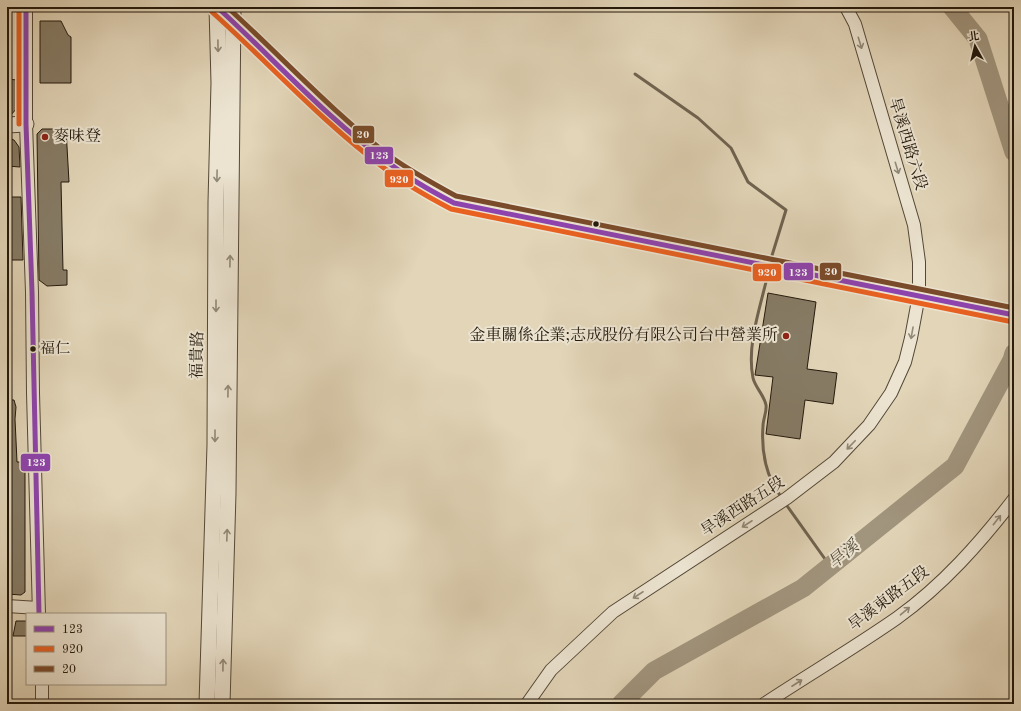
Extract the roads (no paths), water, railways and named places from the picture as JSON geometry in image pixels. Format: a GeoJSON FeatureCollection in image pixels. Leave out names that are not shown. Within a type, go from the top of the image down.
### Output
{"type":"FeatureCollection","features":[{"type":"Feature","properties":{"kind":"street"},"geometry":{"type":"LineString","coordinates":[[7,606],[38,611],[32,292],[26,124],[26,7]]}},
{"type":"Feature","properties":{"kind":"street"},"geometry":{"type":"LineString","coordinates":[[217,7],[234,14],[357,138],[385,162],[422,187],[454,203],[1014,315]]}},
{"type":"Feature","properties":{"kind":"street","name":"福貴路"},"geometry":{"type":"LineString","coordinates":[[207,704],[215,446],[216,202],[219,84],[217,7]]}},
{"type":"Feature","properties":{"kind":"street","name":"旱溪西路六段"},"geometry":{"type":"LineString","coordinates":[[846,7],[854,24],[914,225],[923,296]]}},
{"type":"Feature","properties":{"kind":"street","name":"福貴路"},"geometry":{"type":"LineString","coordinates":[[222,704],[228,493],[234,14]]}},
{"type":"Feature","properties":{"kind":"street"},"geometry":{"type":"LineString","coordinates":[[7,125],[26,124]]}},
{"type":"Feature","properties":{"kind":"street","name":"旱溪西路五段"},"geometry":{"type":"LineString","coordinates":[[526,704],[551,670],[613,612],[808,483],[834,462],[853,443],[869,424],[891,393],[905,362],[923,296]]}},
{"type":"Feature","properties":{"kind":"street","name":"旱溪東路五段"},"geometry":{"type":"LineString","coordinates":[[764,704],[898,617],[952,571],[981,541],[1014,499]]}},
{"type":"Feature","properties":{"kind":"street"},"geometry":{"type":"LineString","coordinates":[[42,685],[42,704]]}},
{"type":"Feature","properties":{"kind":"waterway","name":"旱溪"},"geometry":{"type":"LineString","coordinates":[[952,7],[978,39],[1014,152]]}},
{"type":"Feature","properties":{"kind":"waterway"},"geometry":{"type":"LineString","coordinates":[[635,74],[698,118],[731,148],[748,182],[786,210],[770,262]]}},
{"type":"Feature","properties":{"kind":"waterway"},"geometry":{"type":"LineString","coordinates":[[1008,129],[1014,126]]}},
{"type":"Feature","properties":{"kind":"waterway"},"geometry":{"type":"LineString","coordinates":[[769,269],[753,337],[751,365],[754,381],[766,405],[763,423],[763,445],[768,473],[782,498]]}},
{"type":"Feature","properties":{"kind":"waterway","name":"旱溪"},"geometry":{"type":"LineString","coordinates":[[621,704],[654,671],[803,588],[955,466],[1012,360],[1014,353]]}},
{"type":"Feature","properties":{"kind":"waterway"},"geometry":{"type":"LineString","coordinates":[[785,503],[830,566]]}},
{"type":"Feature","properties":{"kind":"place","name":"麥味登"},"geometry":{"type":"Point","coordinates":[45,137]}},
{"type":"Feature","properties":{"kind":"place","name":"金車關係企業;志成股份有限公司台中營業所"},"geometry":{"type":"Point","coordinates":[786,336]}},
{"type":"Feature","properties":{"kind":"place","name":"福仁"},"geometry":{"type":"Point","coordinates":[33,349]}}]}
